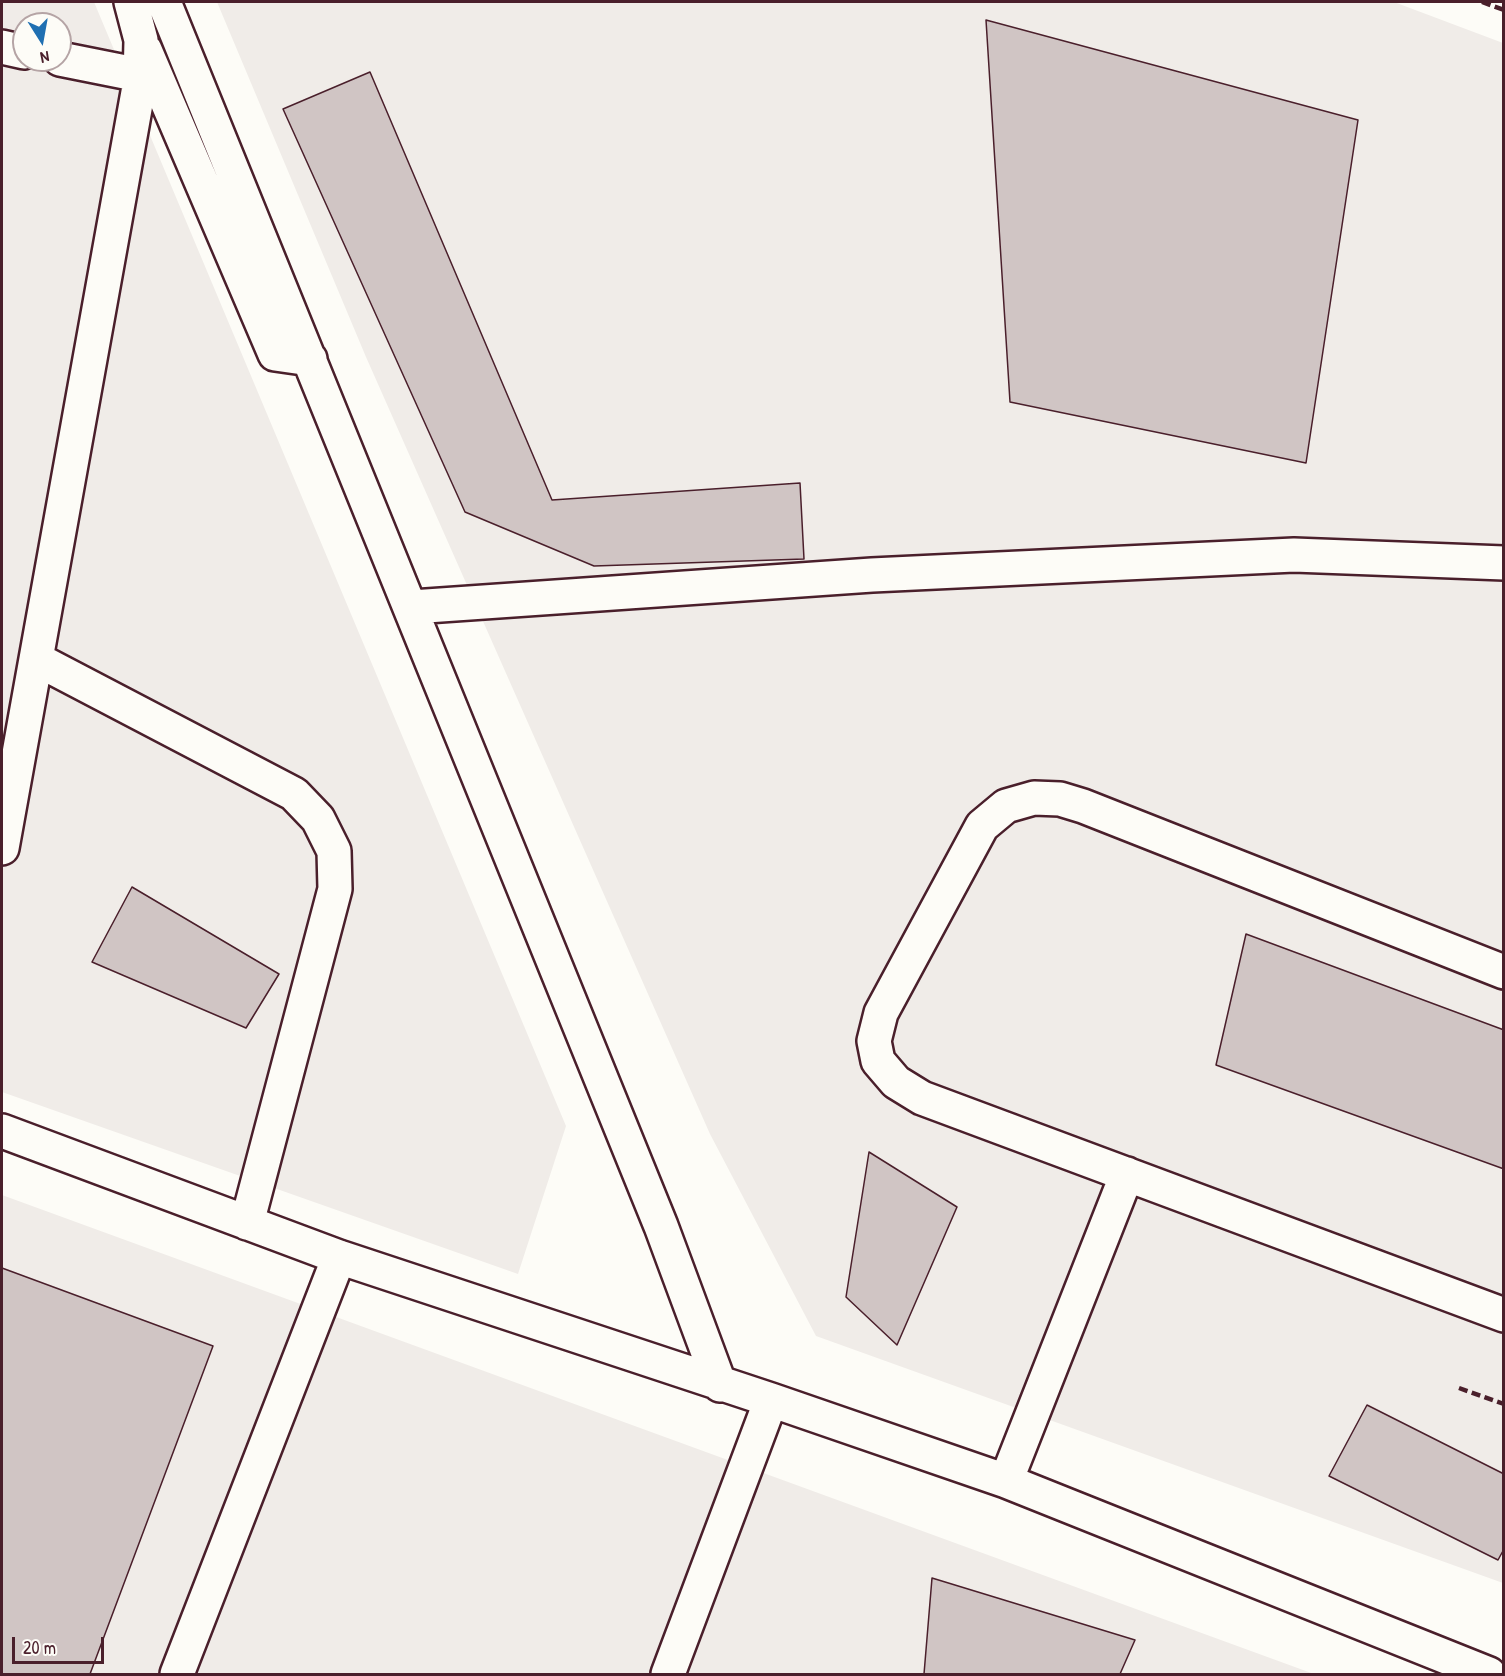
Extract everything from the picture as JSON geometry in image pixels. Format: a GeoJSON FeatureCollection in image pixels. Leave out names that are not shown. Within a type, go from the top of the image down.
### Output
{"type":"FeatureCollection","features":[{"type":"Feature","properties":{"kind":"street"},"geometry":{"type":"LineString","coordinates":[[131,2],[141,40],[275,354],[310,359]]}},
{"type":"Feature","properties":{"kind":"street"},"geometry":{"type":"LineString","coordinates":[[164,2],[412,607],[661,1226],[720,1385]]}},
{"type":"Feature","properties":{"kind":"street"},"geometry":{"type":"LineString","coordinates":[[2,848],[140,75],[141,40]]}},
{"type":"Feature","properties":{"kind":"street"},"geometry":{"type":"LineString","coordinates":[[72,61],[140,75]]}},
{"type":"Feature","properties":{"kind":"street"},"geometry":{"type":"LineString","coordinates":[[412,607],[872,575],[1283,555],[1503,563]]}},
{"type":"Feature","properties":{"kind":"street"},"geometry":{"type":"LineString","coordinates":[[36,659],[294,794],[318,819],[334,851],[335,889],[247,1223]]}},
{"type":"Feature","properties":{"kind":"street"},"geometry":{"type":"LineString","coordinates":[[1503,972],[1083,806],[1060,799],[1034,798],[1006,806],[982,826],[881,1013],[874,1041],[878,1061],[896,1082],[922,1098],[1503,1315]]}},
{"type":"Feature","properties":{"kind":"street"},"geometry":{"type":"LineString","coordinates":[[2,1131],[339,1257],[771,1400],[1006,1481],[1489,1674]]}},
{"type":"Feature","properties":{"kind":"street"},"geometry":{"type":"LineString","coordinates":[[1006,1481],[1127,1174]]}},
{"type":"Feature","properties":{"kind":"street"},"geometry":{"type":"LineString","coordinates":[[177,1674],[339,1257]]}},
{"type":"Feature","properties":{"kind":"street"},"geometry":{"type":"LineString","coordinates":[[668,1674],[771,1400]]}},
{"type":"Feature","properties":{"kind":"shaded area"},"geometry":{"type":"Polygon","coordinates":[[[2,2],[94,2],[566,1126],[518,1274],[2,1092],[2,2]]]}},
{"type":"Feature","properties":{"kind":"shaded area"},"geometry":{"type":"Polygon","coordinates":[[[217,2],[1394,2],[1503,43],[1503,1583],[816,1336],[710,1134],[366,357],[217,2]]]}},
{"type":"Feature","properties":{"kind":"shaded area"},"geometry":{"type":"Polygon","coordinates":[[[2,1195],[1314,1674],[2,1674],[2,1195]]]}},
{"type":"Feature","properties":{"kind":"building"},"geometry":{"type":"Polygon","coordinates":[[[986,20],[1358,120],[1306,463],[1010,402],[986,20]]]}},
{"type":"Feature","properties":{"kind":"building"},"geometry":{"type":"Polygon","coordinates":[[[370,72],[552,500],[800,483],[804,559],[594,566],[465,512],[283,109],[370,72]]]}},
{"type":"Feature","properties":{"kind":"building"},"geometry":{"type":"Polygon","coordinates":[[[132,887],[279,974],[246,1028],[92,962],[132,887]]]}},
{"type":"Feature","properties":{"kind":"building"},"geometry":{"type":"Polygon","coordinates":[[[1246,934],[1504,1030],[1504,1169],[1216,1065],[1246,934]]]}},
{"type":"Feature","properties":{"kind":"building"},"geometry":{"type":"Polygon","coordinates":[[[869,1152],[957,1207],[897,1345],[846,1297],[869,1152]]]}},
{"type":"Feature","properties":{"kind":"building"},"geometry":{"type":"Polygon","coordinates":[[[2,1268],[213,1346],[90,1674],[2,1674],[2,1268]]]}},
{"type":"Feature","properties":{"kind":"building"},"geometry":{"type":"Polygon","coordinates":[[[1367,1405],[1504,1474],[1504,1549],[1498,1560],[1329,1476],[1367,1405]]]}},
{"type":"Feature","properties":{"kind":"building"},"geometry":{"type":"Polygon","coordinates":[[[932,1578],[1135,1640],[1120,1674],[924,1674],[932,1578]]]}},
{"type":"Feature","properties":{"kind":"railway"},"geometry":{"type":"LineString","coordinates":[[1482,2],[1504,10]]}},
{"type":"Feature","properties":{"kind":"railway"},"geometry":{"type":"LineString","coordinates":[[1459,1388],[1504,1404]]}}]}
